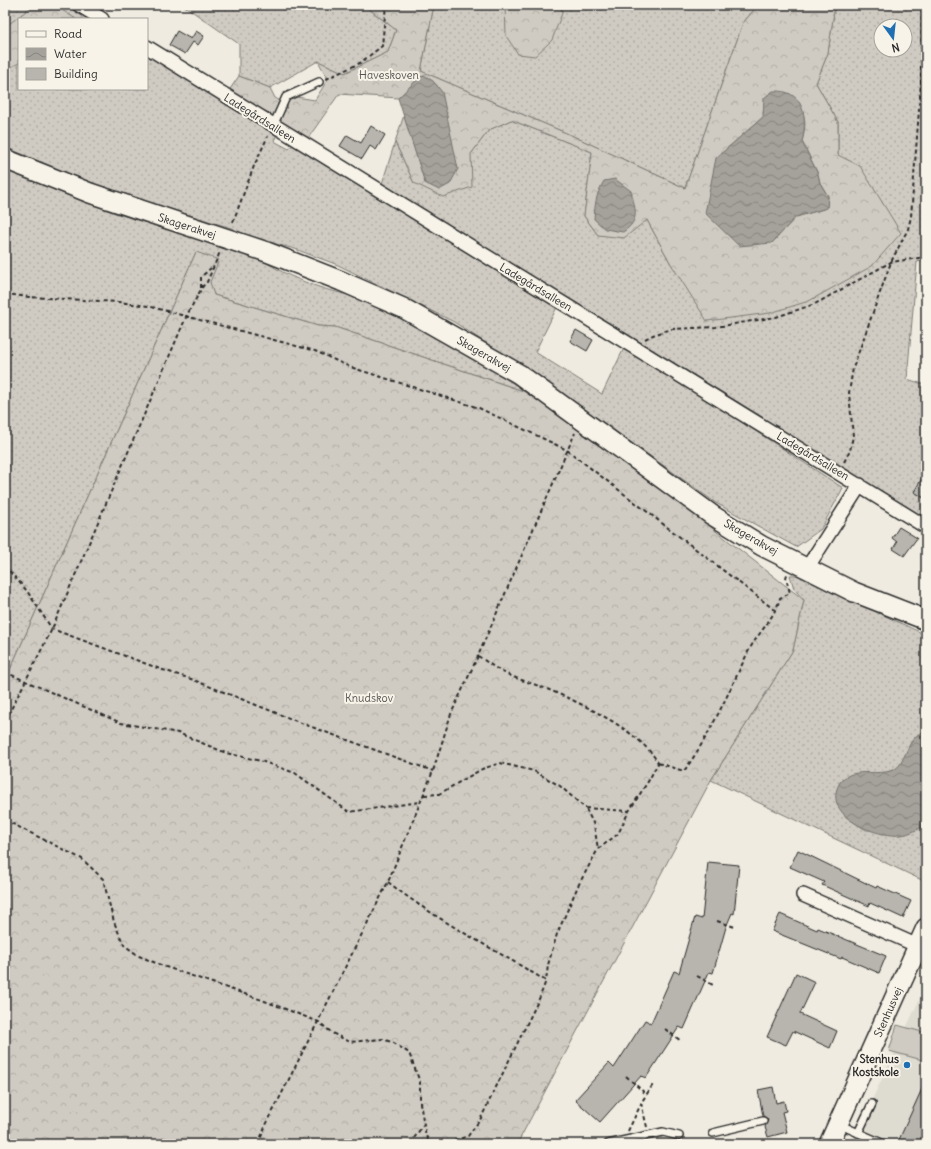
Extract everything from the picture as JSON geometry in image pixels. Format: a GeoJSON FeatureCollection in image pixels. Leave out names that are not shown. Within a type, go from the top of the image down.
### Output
{"type":"FeatureCollection","features":[{"type":"Feature","properties":{"kind":"street"},"geometry":{"type":"LineString","coordinates":[[79,5],[100,18]]}},
{"type":"Feature","properties":{"kind":"street","name":"Ladegårdsalleen"},"geometry":{"type":"LineString","coordinates":[[148,48],[926,527]]}},
{"type":"Feature","properties":{"kind":"street","name":"Skagerakvej"},"geometry":{"type":"LineString","coordinates":[[5,159],[90,193],[267,252],[341,281],[403,308],[519,374],[712,515],[762,546],[854,592],[926,620]]}},
{"type":"Feature","properties":{"kind":"street"},"geometry":{"type":"LineString","coordinates":[[800,564],[860,486]]}},
{"type":"Feature","properties":{"kind":"street"},"geometry":{"type":"LineString","coordinates":[[803,896],[918,946]]}},
{"type":"Feature","properties":{"kind":"street","name":"Stenhusvej"},"geometry":{"type":"LineString","coordinates":[[829,1144],[926,928]]}},
{"type":"Feature","properties":{"kind":"lane"},"geometry":{"type":"LineString","coordinates":[[273,126],[286,97],[318,82]]}},
{"type":"Feature","properties":{"kind":"lane"},"geometry":{"type":"LineString","coordinates":[[858,1133],[872,1104]]}},
{"type":"Feature","properties":{"kind":"lane"},"geometry":{"type":"LineString","coordinates":[[712,1133],[763,1121]]}},
{"type":"Feature","properties":{"kind":"lane"},"geometry":{"type":"LineString","coordinates":[[838,1124],[884,1144]]}},
{"type":"Feature","properties":{"kind":"lane"},"geometry":{"type":"LineString","coordinates":[[608,1144],[663,1132],[680,1136]]}},
{"type":"Feature","properties":{"kind":"path"},"geometry":{"type":"LineString","coordinates":[[318,82],[360,63],[382,46],[386,5]]}},
{"type":"Feature","properties":{"kind":"path"},"geometry":{"type":"LineString","coordinates":[[838,472],[850,451],[853,436],[849,393],[854,368],[891,262],[908,229],[911,217],[921,83],[922,5]]}},
{"type":"Feature","properties":{"kind":"path"},"geometry":{"type":"LineString","coordinates":[[233,222],[254,166],[273,126]]}},
{"type":"Feature","properties":{"kind":"path"},"geometry":{"type":"LineString","coordinates":[[5,721],[24,680],[52,629],[187,315],[201,289],[207,282],[220,251]]}},
{"type":"Feature","properties":{"kind":"path"},"geometry":{"type":"LineString","coordinates":[[634,347],[653,335],[672,329],[716,327],[776,317],[809,306],[859,281],[891,262],[926,257]]}},
{"type":"Feature","properties":{"kind":"path"},"geometry":{"type":"LineString","coordinates":[[201,289],[201,277],[212,267]]}},
{"type":"Feature","properties":{"kind":"path"},"geometry":{"type":"LineString","coordinates":[[5,294],[29,297],[118,302],[148,306],[187,315],[315,351],[350,367],[479,408],[567,450],[776,610]]}},
{"type":"Feature","properties":{"kind":"path"},"geometry":{"type":"LineString","coordinates":[[258,1144],[266,1125],[388,882],[424,795],[451,714],[478,656],[581,418]]}},
{"type":"Feature","properties":{"kind":"path"},"geometry":{"type":"LineString","coordinates":[[478,656],[502,671],[548,689],[601,714],[644,744],[652,751],[658,763],[684,771],[720,710],[750,649],[776,610],[780,598],[790,593],[786,578],[800,564]]}},
{"type":"Feature","properties":{"kind":"path"},"geometry":{"type":"LineString","coordinates":[[5,566],[27,591],[52,629],[162,670],[191,679],[309,726],[433,770]]}},
{"type":"Feature","properties":{"kind":"path"},"geometry":{"type":"LineString","coordinates":[[5,672],[121,723],[178,733],[226,753],[261,761],[295,773],[349,812],[420,802]]}},
{"type":"Feature","properties":{"kind":"path"},"geometry":{"type":"LineString","coordinates":[[424,795],[438,794],[482,769],[500,763],[534,771],[560,786],[585,808],[594,825],[598,849]]}},
{"type":"Feature","properties":{"kind":"path"},"geometry":{"type":"LineString","coordinates":[[445,1144],[468,1136],[480,1120],[539,999],[546,981],[548,965],[557,934],[598,849],[618,834],[629,811],[658,763]]}},
{"type":"Feature","properties":{"kind":"path"},"geometry":{"type":"LineString","coordinates":[[585,808],[629,811]]}},
{"type":"Feature","properties":{"kind":"path"},"geometry":{"type":"LineString","coordinates":[[5,820],[82,859],[103,879],[114,922],[124,945],[139,956],[319,1022],[332,1033],[350,1042],[383,1039],[394,1043],[408,1054],[420,1082],[420,1103],[426,1136],[431,1144]]}},
{"type":"Feature","properties":{"kind":"path"},"geometry":{"type":"LineString","coordinates":[[388,882],[438,918],[492,947],[546,981]]}},
{"type":"Feature","properties":{"kind":"path"},"geometry":{"type":"LineString","coordinates":[[718,921],[735,927]]}},
{"type":"Feature","properties":{"kind":"path"},"geometry":{"type":"LineString","coordinates":[[697,976],[713,985]]}},
{"type":"Feature","properties":{"kind":"path"},"geometry":{"type":"LineString","coordinates":[[665,1029],[681,1041]]}},
{"type":"Feature","properties":{"kind":"path"},"geometry":{"type":"LineString","coordinates":[[626,1076],[647,1095]]}},
{"type":"Feature","properties":{"kind":"path"},"geometry":{"type":"LineString","coordinates":[[627,1140],[626,1134],[641,1103],[654,1083]]}},
{"type":"Feature","properties":{"kind":"path"},"geometry":{"type":"LineString","coordinates":[[641,1103],[649,1135]]}},
{"type":"Feature","properties":{"kind":"path"},"geometry":{"type":"LineString","coordinates":[[410,1144],[424,1124]]}},
{"type":"Feature","properties":{"kind":"shaded area","name":"Stenhus Kostskole"},"geometry":{"type":"Polygon","coordinates":[[[926,986],[926,1144],[851,1144],[926,986]]]}},
{"type":"Feature","properties":{"kind":"green space"},"geometry":{"type":"Polygon","coordinates":[[[5,5],[71,5],[92,18],[18,18],[18,90],[148,90],[148,53],[277,134],[274,141],[289,149],[294,143],[558,305],[535,352],[602,394],[625,346],[843,488],[821,529],[796,547],[716,503],[562,393],[454,322],[338,265],[295,249],[253,238],[231,228],[103,188],[5,147],[5,5]]]}},
{"type":"Feature","properties":{"kind":"green space"},"geometry":{"type":"Polygon","coordinates":[[[34,5],[54,5],[74,18],[18,18],[18,64],[5,70],[5,27],[34,5]]]}},
{"type":"Feature","properties":{"kind":"green space"},"geometry":{"type":"Polygon","coordinates":[[[183,5],[364,5],[396,30],[388,52],[345,73],[318,61],[270,88],[239,76],[239,44],[183,5]]]}},
{"type":"Feature","properties":{"kind":"green space","name":"Haveskoven"},"geometry":{"type":"Polygon","coordinates":[[[364,5],[434,5],[421,71],[573,136],[685,188],[743,23],[758,5],[835,5],[828,53],[816,83],[838,122],[838,155],[860,166],[901,233],[872,266],[809,301],[770,313],[707,321],[671,264],[647,220],[624,238],[598,235],[584,216],[592,152],[511,120],[489,130],[471,154],[472,187],[443,197],[414,183],[395,142],[404,115],[425,183],[420,77],[398,98],[339,94],[306,141],[228,92],[239,76],[270,88],[275,98],[286,104],[290,96],[315,100],[328,79],[318,61],[345,73],[388,52],[396,30],[364,5]],[[795,98],[763,117],[716,158],[772,243],[796,217],[827,208],[828,196],[820,183],[818,174],[802,141],[805,124],[803,114],[795,98]]]}},
{"type":"Feature","properties":{"kind":"green space"},"geometry":{"type":"Polygon","coordinates":[[[434,5],[505,5],[504,9],[562,13],[561,5],[758,5],[743,23],[685,188],[573,136],[421,71],[434,5]]]}},
{"type":"Feature","properties":{"kind":"green space"},"geometry":{"type":"Polygon","coordinates":[[[505,5],[561,5],[562,13],[552,40],[535,56],[518,54],[506,36],[505,5]]]}},
{"type":"Feature","properties":{"kind":"green space"},"geometry":{"type":"Polygon","coordinates":[[[835,5],[926,5],[926,260],[917,262],[907,379],[926,385],[926,521],[381,187],[395,142],[414,183],[471,154],[489,130],[511,120],[592,152],[584,216],[598,235],[647,220],[671,264],[860,166],[838,156],[838,122],[816,83],[828,53],[835,5]]]}},
{"type":"Feature","properties":{"kind":"green space"},"geometry":{"type":"Polygon","coordinates":[[[5,170],[115,213],[261,259],[290,276],[328,290],[363,300],[418,328],[467,356],[563,415],[523,391],[335,327],[318,326],[214,295],[196,252],[5,681],[5,170]]]}},
{"type":"Feature","properties":{"kind":"green space","name":"Knudskov"},"geometry":{"type":"Polygon","coordinates":[[[196,252],[219,260],[210,282],[214,295],[318,326],[335,327],[523,391],[592,434],[804,600],[793,650],[711,780],[517,1144],[5,1144],[5,681],[196,252]]]}},
{"type":"Feature","properties":{"kind":"green space"},"geometry":{"type":"Polygon","coordinates":[[[790,575],[797,575],[926,635],[926,732],[915,737],[911,742],[903,760],[896,769],[883,773],[855,774],[840,782],[839,807],[846,817],[866,830],[913,831],[926,825],[926,882],[711,780],[793,650],[804,600],[794,589],[790,575]]]}},
{"type":"Feature","properties":{"kind":"green space"},"geometry":{"type":"Polygon","coordinates":[[[897,1025],[926,1033],[926,1061],[889,1051],[897,1025]]]}},
{"type":"Feature","properties":{"kind":"water"},"geometry":{"type":"Polygon","coordinates":[[[425,76],[433,81],[442,92],[458,169],[450,184],[439,190],[425,183],[398,98],[420,77],[425,76]]]}},
{"type":"Feature","properties":{"kind":"water"},"geometry":{"type":"Polygon","coordinates":[[[773,91],[791,95],[801,106],[804,114],[804,133],[802,142],[818,174],[820,183],[828,196],[827,208],[796,217],[772,243],[739,246],[705,213],[716,158],[763,117],[764,98],[773,91]]]}},
{"type":"Feature","properties":{"kind":"water"},"geometry":{"type":"Polygon","coordinates":[[[615,179],[631,191],[635,209],[632,223],[629,228],[623,232],[605,229],[594,219],[596,199],[601,186],[604,181],[615,179]]]}},
{"type":"Feature","properties":{"kind":"water"},"geometry":{"type":"Polygon","coordinates":[[[922,732],[926,732],[926,825],[908,834],[890,835],[866,829],[854,823],[838,806],[836,796],[839,784],[844,778],[857,773],[887,772],[893,770],[900,764],[912,742],[922,732]]]}},
{"type":"Feature","properties":{"kind":"building"},"geometry":{"type":"Polygon","coordinates":[[[177,31],[191,39],[196,31],[204,36],[198,45],[193,42],[185,54],[169,45],[177,31]]]}},
{"type":"Feature","properties":{"kind":"building"},"geometry":{"type":"Polygon","coordinates":[[[371,126],[385,135],[376,150],[370,146],[362,159],[340,146],[347,135],[361,143],[371,126]]]}},
{"type":"Feature","properties":{"kind":"building"},"geometry":{"type":"Polygon","coordinates":[[[576,330],[593,340],[587,351],[570,341],[576,330]]]}},
{"type":"Feature","properties":{"kind":"building"},"geometry":{"type":"Polygon","coordinates":[[[926,471],[926,499],[914,492],[926,471]]]}},
{"type":"Feature","properties":{"kind":"building"},"geometry":{"type":"Polygon","coordinates":[[[899,527],[917,538],[904,556],[893,549],[897,542],[892,538],[899,527]]]}},
{"type":"Feature","properties":{"kind":"building"},"geometry":{"type":"Polygon","coordinates":[[[798,850],[876,888],[877,886],[911,901],[903,918],[870,903],[869,906],[822,885],[824,882],[790,867],[798,850]]]}},
{"type":"Feature","properties":{"kind":"building"},"geometry":{"type":"Polygon","coordinates":[[[708,862],[739,865],[734,914],[732,913],[726,927],[713,973],[709,972],[684,1029],[679,1027],[646,1078],[641,1076],[600,1122],[575,1100],[609,1063],[614,1068],[645,1020],[651,1023],[674,971],[679,973],[695,917],[702,919],[708,862]]]}},
{"type":"Feature","properties":{"kind":"building"},"geometry":{"type":"Polygon","coordinates":[[[780,914],[817,930],[818,928],[886,956],[879,973],[842,957],[841,959],[772,931],[780,914]]]}},
{"type":"Feature","properties":{"kind":"building"},"geometry":{"type":"Polygon","coordinates":[[[796,973],[815,982],[800,1014],[837,1031],[830,1048],[793,1031],[786,1045],[767,1037],[796,973]]]}},
{"type":"Feature","properties":{"kind":"building"},"geometry":{"type":"Polygon","coordinates":[[[926,1080],[926,1144],[904,1144],[898,1142],[926,1080]]]}},
{"type":"Feature","properties":{"kind":"building"},"geometry":{"type":"Polygon","coordinates":[[[773,1087],[776,1103],[784,1101],[786,1111],[782,1112],[787,1132],[768,1137],[765,1127],[768,1120],[763,1116],[758,1090],[773,1087]]]}},
{"type":"Feature","properties":{"kind":"place","name":"Stenhus Kostskole"},"geometry":{"type":"Point","coordinates":[907,1065]}}]}
